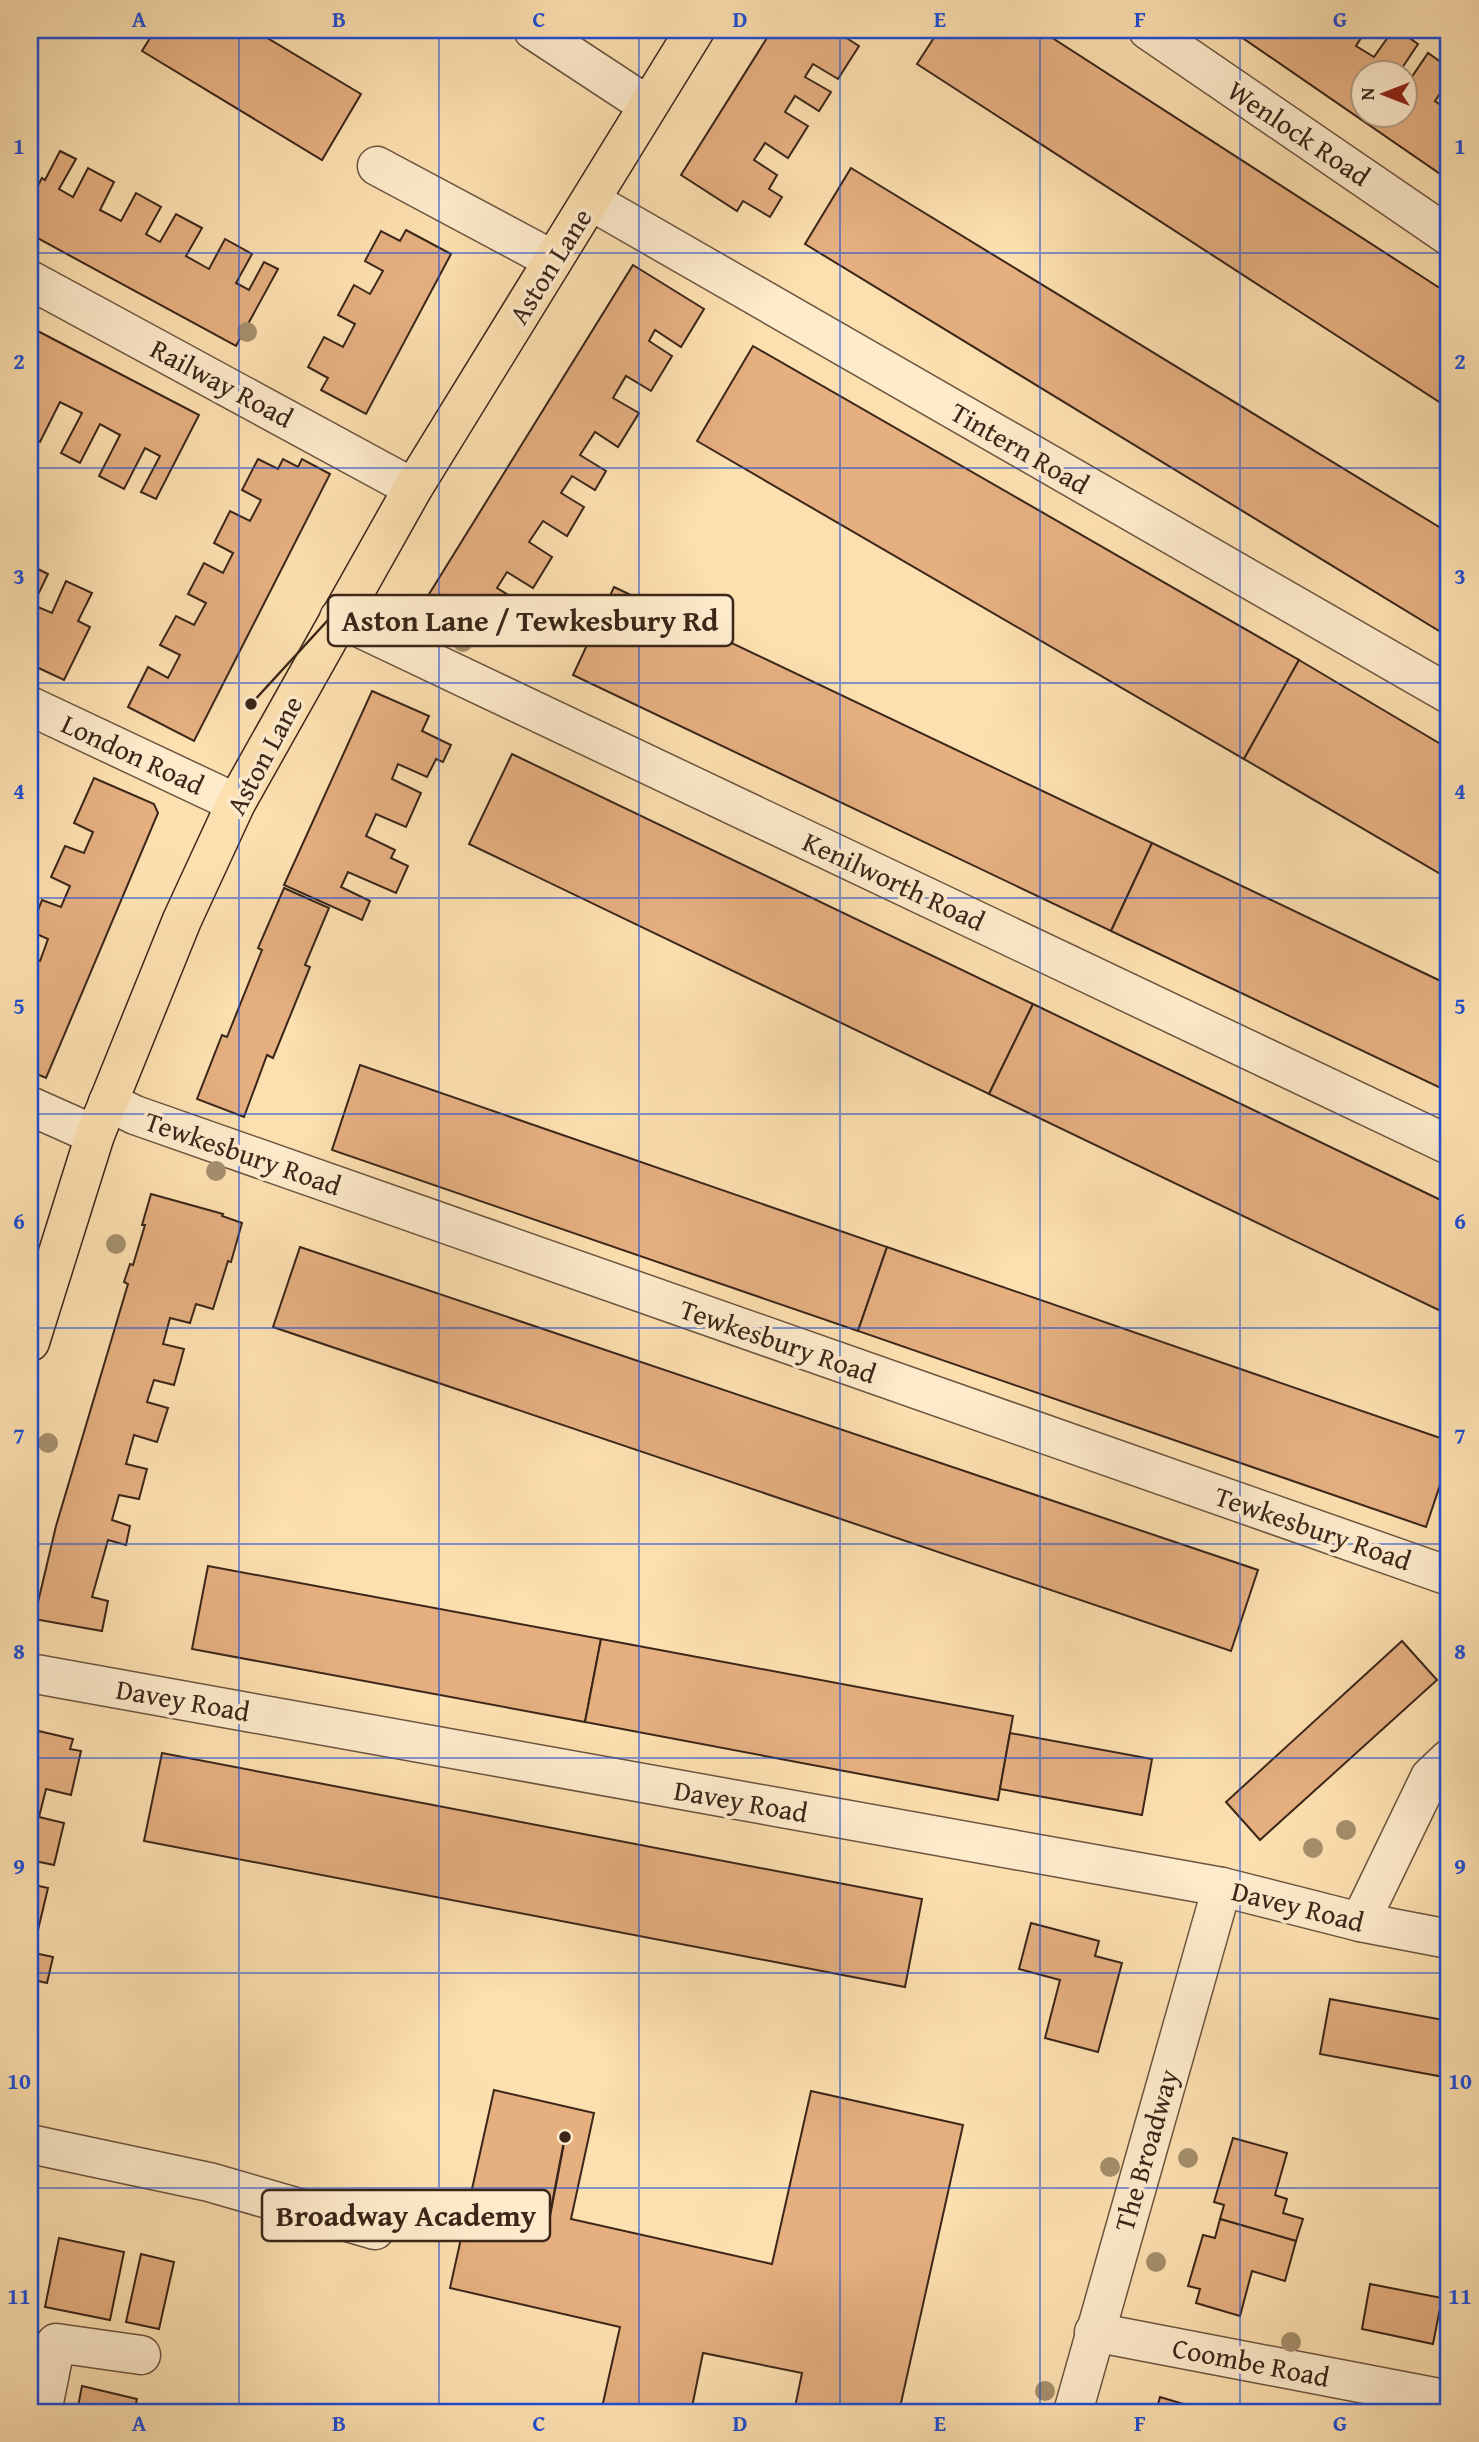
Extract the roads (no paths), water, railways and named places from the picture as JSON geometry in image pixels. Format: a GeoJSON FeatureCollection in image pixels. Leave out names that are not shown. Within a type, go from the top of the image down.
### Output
{"type":"FeatureCollection","features":[{"type":"Feature","properties":{"kind":"main road","name":"Aston Lane"},"geometry":{"type":"LineString","coordinates":[[30,1342],[101,1119],[182,920],[236,803],[413,488],[695,30]]}},
{"type":"Feature","properties":{"kind":"street"},"geometry":{"type":"LineString","coordinates":[[533,30],[647,105]]}},
{"type":"Feature","properties":{"kind":"street","name":"Wenlock Road"},"geometry":{"type":"LineString","coordinates":[[1149,30],[1449,236]]}},
{"type":"Feature","properties":{"kind":"street"},"geometry":{"type":"LineString","coordinates":[[377,166],[553,260]]}},
{"type":"Feature","properties":{"kind":"street","name":"Tintern Road"},"geometry":{"type":"LineString","coordinates":[[591,201],[1449,694]]}},
{"type":"Feature","properties":{"kind":"street","name":"Railway Road"},"geometry":{"type":"LineString","coordinates":[[30,280],[413,488]]}},
{"type":"Feature","properties":{"kind":"street","name":"Kenilworth Road"},"geometry":{"type":"LineString","coordinates":[[339,618],[1449,1145]]}},
{"type":"Feature","properties":{"kind":"street","name":"London Road"},"geometry":{"type":"LineString","coordinates":[[30,706],[236,803]]}},
{"type":"Feature","properties":{"kind":"street","name":"Tewkesbury Road"},"geometry":{"type":"LineString","coordinates":[[30,1106],[101,1119],[135,1115],[1449,1576]]}},
{"type":"Feature","properties":{"kind":"street","name":"Davey Road"},"geometry":{"type":"LineString","coordinates":[[30,1673],[1222,1887],[1360,1922],[1449,1939]]}},
{"type":"Feature","properties":{"kind":"street"},"geometry":{"type":"LineString","coordinates":[[1360,1922],[1430,1777],[1449,1759]]}},
{"type":"Feature","properties":{"kind":"street","name":"The Broadway"},"geometry":{"type":"LineString","coordinates":[[1073,2412],[1222,1887]]}},
{"type":"Feature","properties":{"kind":"street"},"geometry":{"type":"LineString","coordinates":[[30,2144],[209,2182],[375,2230]]}},
{"type":"Feature","properties":{"kind":"street","name":"Coombe Road"},"geometry":{"type":"LineString","coordinates":[[1094,2332],[1449,2399]]}},
{"type":"Feature","properties":{"kind":"street"},"geometry":{"type":"LineString","coordinates":[[42,2412],[56,2343],[141,2355]]}},
{"type":"Feature","properties":{"kind":"place","name":"Aston Lane / Tewkesbury Rd"},"geometry":{"type":"Point","coordinates":[251,704]}},
{"type":"Feature","properties":{"kind":"place","name":"Broadway Academy"},"geometry":{"type":"Point","coordinates":[565,2137]}}]}
